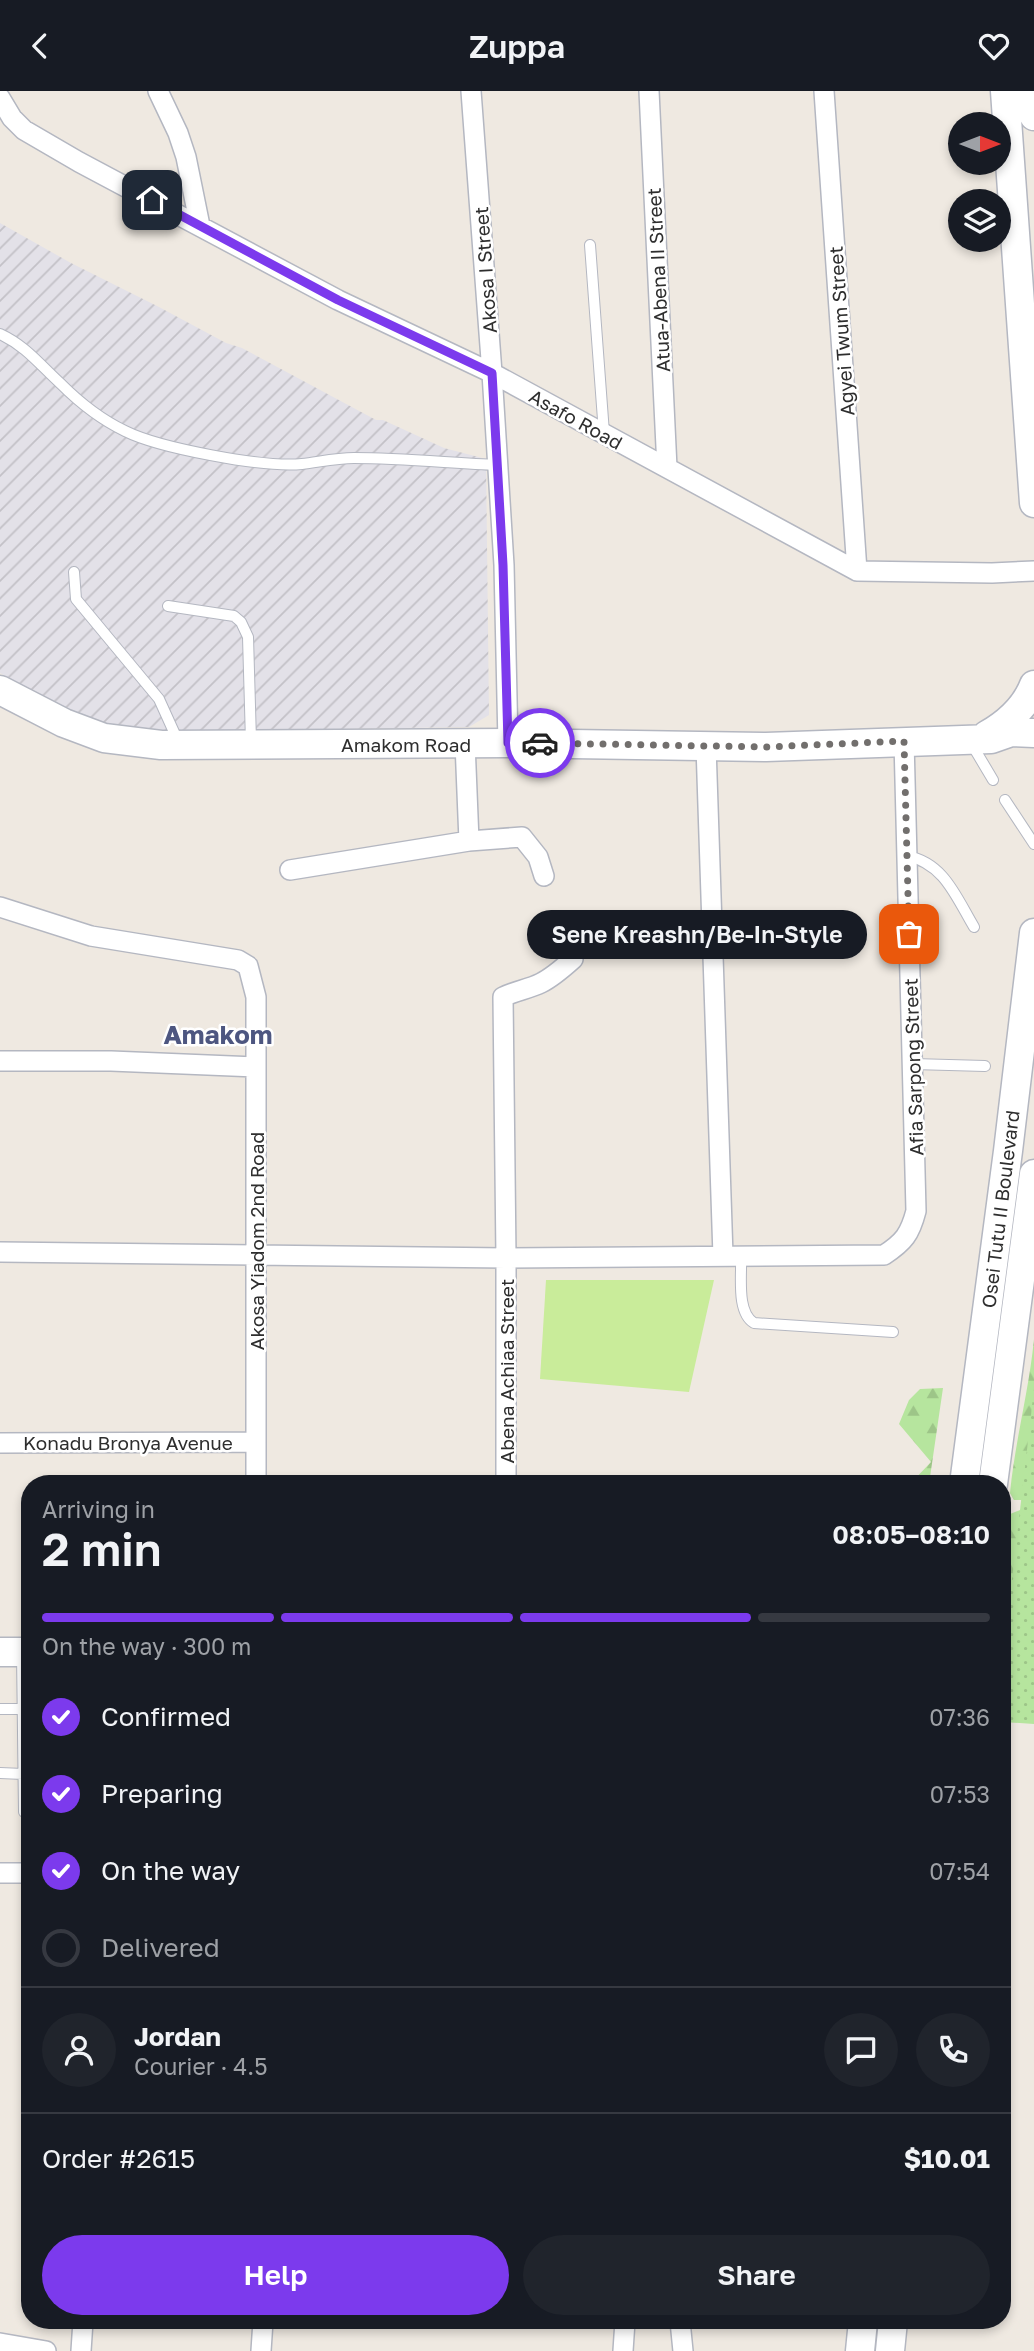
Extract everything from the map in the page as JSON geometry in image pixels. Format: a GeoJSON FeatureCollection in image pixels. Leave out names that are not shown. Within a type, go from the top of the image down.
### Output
{"type":"FeatureCollection","features":[{"type":"Feature","properties":{"kind":"main road"},"geometry":{"type":"LineString","coordinates":[[1005,91],[1034,503]]}},
{"type":"Feature","properties":{"kind":"main road"},"geometry":{"type":"LineString","coordinates":[[1032,91],[1034,115]]}},
{"type":"Feature","properties":{"kind":"main road"},"geometry":{"type":"LineString","coordinates":[[980,739],[1009,721],[1029,697],[1034,685]]}},
{"type":"Feature","properties":{"kind":"main road","name":"Amakom Road"},"geometry":{"type":"LineString","coordinates":[[0,690],[64,723],[104,738],[179,745],[508,743],[766,747],[980,739],[1011,732],[1034,733]]}},
{"type":"Feature","properties":{"kind":"main road","name":"Amakom Road"},"geometry":{"type":"LineString","coordinates":[[980,739],[1034,750]]}},
{"type":"Feature","properties":{"kind":"main road","name":"Osei Tutu II Boulevard"},"geometry":{"type":"LineString","coordinates":[[965,1475],[1034,933]]}},
{"type":"Feature","properties":{"kind":"main road","name":"Osei Tutu II Boulevard"},"geometry":{"type":"LineString","coordinates":[[994,1475],[1034,1174]]}},
{"type":"Feature","properties":{"kind":"main road"},"geometry":{"type":"LineString","coordinates":[[860,2351],[862,2329]]}},
{"type":"Feature","properties":{"kind":"main road"},"geometry":{"type":"LineString","coordinates":[[890,2351],[892,2329]]}},
{"type":"Feature","properties":{"kind":"street"},"geometry":{"type":"LineString","coordinates":[[158,91],[186,157],[200,226]]}},
{"type":"Feature","properties":{"kind":"street","name":"Akosa I Street"},"geometry":{"type":"LineString","coordinates":[[471,91],[498,465],[508,743]]}},
{"type":"Feature","properties":{"kind":"street","name":"Atua-Abena II Street"},"geometry":{"type":"LineString","coordinates":[[649,91],[667,468]]}},
{"type":"Feature","properties":{"kind":"street","name":"Agyei Twum Street"},"geometry":{"type":"LineString","coordinates":[[824,91],[858,571]]}},
{"type":"Feature","properties":{"kind":"street","name":"Asafo Road"},"geometry":{"type":"LineString","coordinates":[[0,98],[12,118],[24,130],[338,300],[492,373],[858,571],[1034,571]]}},
{"type":"Feature","properties":{"kind":"street","name":"Afia Sarpong Street"},"geometry":{"type":"LineString","coordinates":[[732,1256],[884,1255],[898,1246],[911,1230],[916,1211],[904,741]]}},
{"type":"Feature","properties":{"kind":"street"},"geometry":{"type":"LineString","coordinates":[[465,743],[468,841]]}},
{"type":"Feature","properties":{"kind":"street"},"geometry":{"type":"LineString","coordinates":[[0,1252],[256,1257],[732,1256],[706,746]]}},
{"type":"Feature","properties":{"kind":"street"},"geometry":{"type":"LineString","coordinates":[[290,870],[468,841],[522,837],[538,857],[544,876]]}},
{"type":"Feature","properties":{"kind":"street","name":"Akosa Yiadom 2nd Road"},"geometry":{"type":"LineString","coordinates":[[0,907],[91,936],[238,960],[248,967],[253,978],[256,997],[256,1475]]}},
{"type":"Feature","properties":{"kind":"street","name":"Abena Achiaa Street"},"geometry":{"type":"LineString","coordinates":[[506,1475],[503,997],[519,989],[538,985],[573,960],[572,929]]}},
{"type":"Feature","properties":{"kind":"street"},"geometry":{"type":"LineString","coordinates":[[0,1061],[256,1067]]}},
{"type":"Feature","properties":{"kind":"street","name":"Konadu Bronya Avenue"},"geometry":{"type":"LineString","coordinates":[[0,1443],[256,1442]]}},
{"type":"Feature","properties":{"kind":"street"},"geometry":{"type":"LineString","coordinates":[[0,1873],[21,1873]]}},
{"type":"Feature","properties":{"kind":"street"},"geometry":{"type":"LineString","coordinates":[[81,2351],[82,2329]]}},
{"type":"Feature","properties":{"kind":"street"},"geometry":{"type":"LineString","coordinates":[[261,2351],[262,2329]]}},
{"type":"Feature","properties":{"kind":"street"},"geometry":{"type":"LineString","coordinates":[[623,2351],[624,2329]]}},
{"type":"Feature","properties":{"kind":"street"},"geometry":{"type":"LineString","coordinates":[[681,2329],[683,2351]]}},
{"type":"Feature","properties":{"kind":"street"},"geometry":{"type":"LineString","coordinates":[[0,2343],[46,2351]]}},
{"type":"Feature","properties":{"kind":"lane"},"geometry":{"type":"LineString","coordinates":[[590,245],[604,434]]}},
{"type":"Feature","properties":{"kind":"lane"},"geometry":{"type":"LineString","coordinates":[[0,334],[23,346],[62,385],[106,421],[148,439],[220,457],[281,463],[301,464],[353,458],[498,465]]}},
{"type":"Feature","properties":{"kind":"lane"},"geometry":{"type":"LineString","coordinates":[[74,572],[76,599],[159,699],[179,745]]}},
{"type":"Feature","properties":{"kind":"lane"},"geometry":{"type":"LineString","coordinates":[[168,606],[234,616],[245,628],[248,636],[251,745]]}},
{"type":"Feature","properties":{"kind":"lane"},"geometry":{"type":"LineString","coordinates":[[980,739],[993,780]]}},
{"type":"Feature","properties":{"kind":"lane"},"geometry":{"type":"LineString","coordinates":[[1005,800],[1034,844]]}},
{"type":"Feature","properties":{"kind":"lane"},"geometry":{"type":"LineString","coordinates":[[907,856],[922,859],[940,871],[974,927]]}},
{"type":"Feature","properties":{"kind":"lane"},"geometry":{"type":"LineString","coordinates":[[913,1064],[985,1066]]}},
{"type":"Feature","properties":{"kind":"lane"},"geometry":{"type":"LineString","coordinates":[[732,1256],[743,1310],[747,1319],[754,1323],[893,1332]]}},
{"type":"Feature","properties":{"kind":"lane"},"geometry":{"type":"LineString","coordinates":[[17,1652],[21,1675]]}},
{"type":"Feature","properties":{"kind":"lane"},"geometry":{"type":"LineString","coordinates":[[0,1709],[21,1709]]}},
{"type":"Feature","properties":{"kind":"lane"},"geometry":{"type":"LineString","coordinates":[[0,1773],[21,1774]]}},
{"type":"Feature","properties":{"kind":"shaded area"},"geometry":{"type":"Polygon","coordinates":[[[0,223],[71,263],[226,343],[242,348],[376,420],[383,420],[444,448],[486,459],[489,715],[469,727],[132,732],[56,705],[0,673],[0,223]]]}},
{"type":"Feature","properties":{"kind":"green space"},"geometry":{"type":"Polygon","coordinates":[[[546,1280],[714,1280],[689,1392],[540,1379],[546,1280]]]}},
{"type":"Feature","properties":{"kind":"green space"},"geometry":{"type":"Polygon","coordinates":[[[1034,1339],[1034,1497],[1014,1500],[1011,1495],[1012,1474],[1034,1339]]]}},
{"type":"Feature","properties":{"kind":"green space"},"geometry":{"type":"Polygon","coordinates":[[[943,1388],[930,1475],[919,1475],[931,1462],[899,1424],[909,1400],[920,1389],[943,1388]]]}},
{"type":"Feature","properties":{"kind":"green space"},"geometry":{"type":"Polygon","coordinates":[[[1034,1389],[1034,1724],[1011,1723],[1011,1588],[1034,1389]]]}},
{"type":"Feature","properties":{"kind":"green space"},"geometry":{"type":"Polygon","coordinates":[[[1020,1510],[1034,1602],[1034,1639],[1011,1673],[1011,1514],[1020,1510]]]}},
{"type":"Feature","properties":{"kind":"way so far"},"geometry":{"type":"LineString","coordinates":[[540,743],[766,747],[904,741],[909,934]]}},
{"type":"Feature","properties":{"kind":"place","name":"Sene Kreashn/Be-In-Style"},"geometry":{"type":"Point","coordinates":[909,934]}},
{"type":"Feature","properties":{"kind":"district","name":"Amakom"},"geometry":{"type":"Point","coordinates":[218,1034]}},
{"type":"Feature","properties":{"kind":"route"},"geometry":{"type":"LineString","coordinates":[[152,200],[338,300],[492,373],[503,565],[508,743],[540,743]]}}]}
